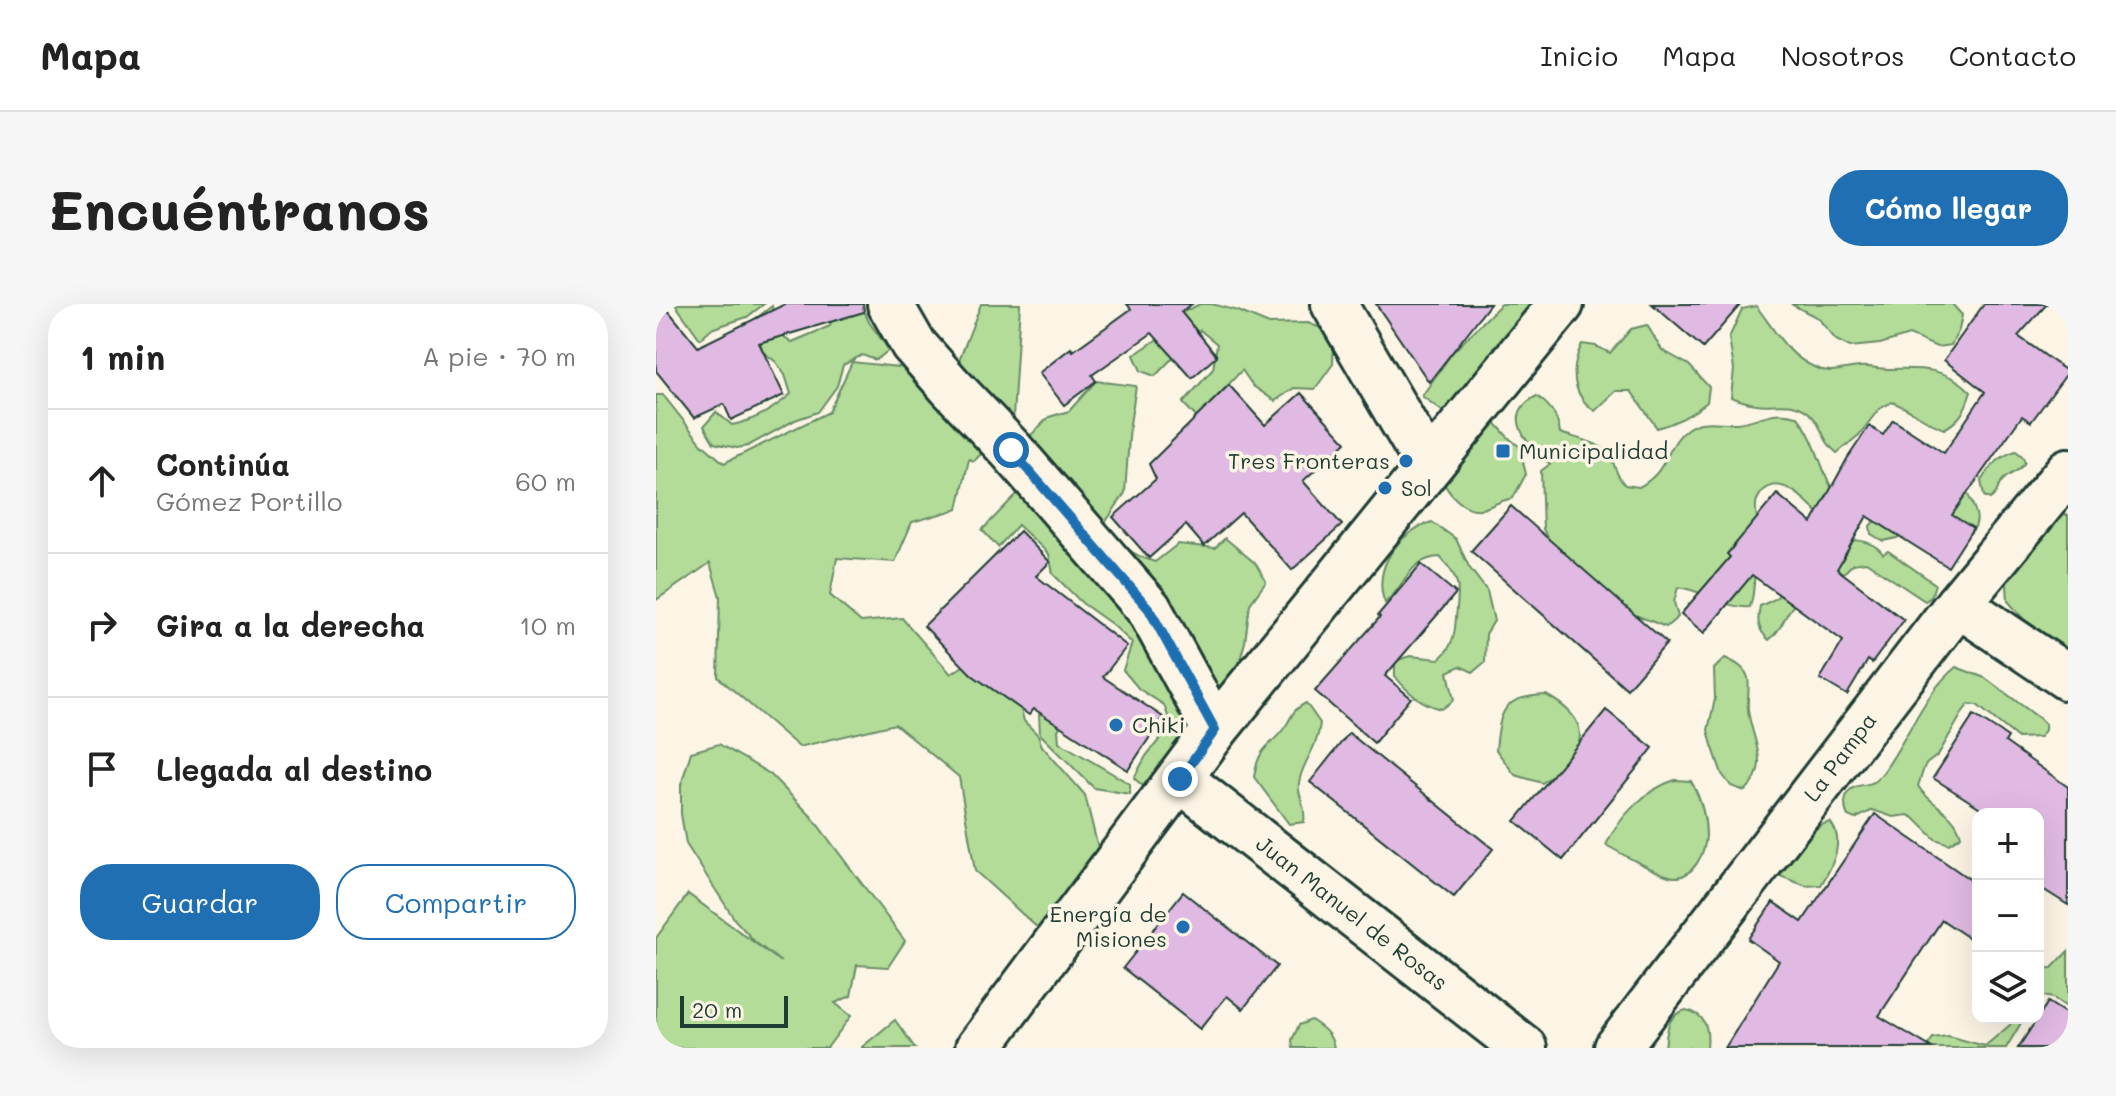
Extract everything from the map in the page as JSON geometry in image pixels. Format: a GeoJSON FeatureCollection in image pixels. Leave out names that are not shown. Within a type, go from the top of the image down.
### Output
{"type":"FeatureCollection","features":[{"type":"Feature","properties":{"kind":"street"},"geometry":{"type":"LineString","coordinates":[[890,304],[913,344],[1011,450],[1149,609],[1215,730]]}},
{"type":"Feature","properties":{"kind":"street"},"geometry":{"type":"LineString","coordinates":[[1334,304],[1428,465]]}},
{"type":"Feature","properties":{"kind":"street"},"geometry":{"type":"LineString","coordinates":[[978,1048],[1215,730],[1561,304]]}},
{"type":"Feature","properties":{"kind":"street","name":"La Pampa"},"geometry":{"type":"LineString","coordinates":[[1617,1048],[1958,604],[2068,471]]}},
{"type":"Feature","properties":{"kind":"street"},"geometry":{"type":"LineString","coordinates":[[1958,604],[2068,678]]}},
{"type":"Feature","properties":{"kind":"street","name":"Juan Manuel de Rosas"},"geometry":{"type":"LineString","coordinates":[[1180,779],[1524,1048]]}},
{"type":"Feature","properties":{"kind":"green space"},"geometry":{"type":"Polygon","coordinates":[[[675,304],[764,304],[747,317],[711,329],[700,339],[675,304]]]}},
{"type":"Feature","properties":{"kind":"green space"},"geometry":{"type":"Polygon","coordinates":[[[835,304],[861,304],[869,322],[889,350],[876,360],[862,355],[843,365],[837,386],[818,412],[795,420],[748,446],[737,448],[714,443],[704,426],[716,412],[732,425],[763,414],[791,394],[785,375],[776,362],[763,352],[754,320],[772,306],[777,332],[792,342],[830,326],[835,304]]]}},
{"type":"Feature","properties":{"kind":"green space"},"geometry":{"type":"Polygon","coordinates":[[[981,304],[1020,304],[1011,450],[985,450],[974,461],[969,459],[958,509],[912,522],[895,562],[837,558],[830,595],[861,622],[902,618],[951,674],[991,648],[1019,701],[1024,721],[1085,795],[1099,852],[1040,930],[975,871],[959,777],[895,724],[799,747],[718,677],[720,597],[710,563],[656,600],[656,395],[663,395],[702,444],[724,463],[829,412],[852,362],[908,368],[949,386],[981,304]]]}},
{"type":"Feature","properties":{"kind":"green space"},"geometry":{"type":"Polygon","coordinates":[[[1200,304],[1238,311],[1269,324],[1308,323],[1334,333],[1333,364],[1315,389],[1294,388],[1275,401],[1253,386],[1242,370],[1197,418],[1183,403],[1213,369],[1217,344],[1200,330],[1155,376],[1141,371],[1134,355],[1162,336],[1177,315],[1200,304]]]}},
{"type":"Feature","properties":{"kind":"green space"},"geometry":{"type":"Polygon","coordinates":[[[1501,304],[1544,304],[1446,414],[1422,396],[1452,353],[1501,304]]]}},
{"type":"Feature","properties":{"kind":"green space"},"geometry":{"type":"Polygon","coordinates":[[[1791,304],[1952,304],[1962,315],[1951,345],[1937,347],[1909,335],[1880,344],[1850,347],[1836,340],[1818,318],[1791,304]]]}},
{"type":"Feature","properties":{"kind":"green space"},"geometry":{"type":"Polygon","coordinates":[[[1756,306],[1789,349],[1816,368],[1827,371],[1863,367],[1934,371],[1953,378],[1971,392],[1964,409],[1955,422],[1944,429],[1892,402],[1879,409],[1859,435],[1837,453],[1806,410],[1786,404],[1756,404],[1731,397],[1734,369],[1729,338],[1742,309],[1756,306]]]}},
{"type":"Feature","properties":{"kind":"green space"},"geometry":{"type":"Polygon","coordinates":[[[1647,325],[1662,350],[1689,365],[1709,387],[1707,402],[1701,407],[1684,418],[1657,428],[1631,391],[1616,391],[1595,411],[1581,397],[1575,380],[1576,362],[1582,344],[1610,353],[1631,329],[1647,325]]]}},
{"type":"Feature","properties":{"kind":"green space"},"geometry":{"type":"Polygon","coordinates":[[[1096,381],[1136,386],[1125,493],[1105,523],[1115,537],[1132,552],[1155,562],[1178,544],[1215,548],[1225,538],[1256,564],[1266,582],[1250,604],[1237,671],[1211,696],[1028,438],[1049,417],[1069,411],[1096,381]]]}},
{"type":"Feature","properties":{"kind":"green space"},"geometry":{"type":"Polygon","coordinates":[[[1537,396],[1553,412],[1560,433],[1588,441],[1607,452],[1625,485],[1639,487],[1656,473],[1680,436],[1692,426],[1744,422],[1780,413],[1797,416],[1809,435],[1836,496],[1827,523],[1804,499],[1784,487],[1774,485],[1765,489],[1756,504],[1759,539],[1750,607],[1732,605],[1678,587],[1674,602],[1678,617],[1666,627],[1625,611],[1551,543],[1543,529],[1541,471],[1550,464],[1526,439],[1519,421],[1526,403],[1537,396]]]}},
{"type":"Feature","properties":{"kind":"green space"},"geometry":{"type":"Polygon","coordinates":[[[1488,416],[1519,446],[1526,474],[1513,498],[1473,509],[1454,497],[1441,478],[1488,416]]]}},
{"type":"Feature","properties":{"kind":"green space"},"geometry":{"type":"Polygon","coordinates":[[[2016,451],[2025,462],[2023,466],[2002,481],[1993,497],[1984,496],[1981,481],[1984,476],[2000,459],[2016,451]]]}},
{"type":"Feature","properties":{"kind":"green space"},"geometry":{"type":"Polygon","coordinates":[[[1032,486],[1101,562],[1203,735],[1145,788],[1134,778],[1146,756],[1171,725],[1164,705],[1139,689],[1123,670],[1132,643],[1082,603],[1053,574],[1049,554],[1018,525],[998,547],[982,530],[1016,495],[1032,486]]]}},
{"type":"Feature","properties":{"kind":"green space"},"geometry":{"type":"Polygon","coordinates":[[[1965,489],[1975,509],[1977,522],[1963,538],[1902,533],[1897,538],[1883,541],[1871,534],[1870,526],[1875,520],[1965,489]]]}},
{"type":"Feature","properties":{"kind":"green space"},"geometry":{"type":"Polygon","coordinates":[[[2058,515],[2068,515],[2068,655],[2033,637],[2027,623],[2008,601],[2006,570],[2058,515]]]}},
{"type":"Feature","properties":{"kind":"green space"},"geometry":{"type":"Polygon","coordinates":[[[1432,522],[1456,539],[1469,567],[1487,591],[1494,621],[1486,634],[1485,662],[1473,672],[1460,666],[1448,672],[1454,700],[1442,709],[1421,701],[1405,688],[1395,676],[1395,661],[1410,656],[1439,659],[1447,650],[1454,635],[1458,599],[1456,579],[1440,557],[1421,562],[1385,603],[1382,590],[1382,577],[1391,553],[1409,534],[1432,522]]]}},
{"type":"Feature","properties":{"kind":"green space"},"geometry":{"type":"Polygon","coordinates":[[[1850,540],[1868,543],[1883,554],[1888,551],[1935,584],[1931,597],[1925,601],[1866,562],[1853,564],[1840,576],[1795,604],[1769,640],[1759,624],[1760,606],[1773,600],[1850,540]]]}},
{"type":"Feature","properties":{"kind":"green space"},"geometry":{"type":"Polygon","coordinates":[[[1725,658],[1742,668],[1749,682],[1748,709],[1759,762],[1758,772],[1745,791],[1731,786],[1722,774],[1708,730],[1715,699],[1714,669],[1725,658]]]}},
{"type":"Feature","properties":{"kind":"green space"},"geometry":{"type":"Polygon","coordinates":[[[1956,667],[1985,678],[2039,718],[2045,724],[2040,737],[2018,738],[1977,705],[1969,704],[1938,755],[1925,765],[1918,786],[1958,827],[1961,836],[1949,844],[1935,839],[1908,815],[1893,817],[1873,810],[1855,819],[1848,816],[1845,805],[1847,794],[1853,788],[1872,783],[1879,777],[1925,703],[1956,667]]]}},
{"type":"Feature","properties":{"kind":"green space"},"geometry":{"type":"Polygon","coordinates":[[[1056,695],[1071,708],[1058,730],[1059,742],[1130,784],[1130,794],[1094,788],[1040,734],[1039,714],[1056,695]]]}},
{"type":"Feature","properties":{"kind":"green space"},"geometry":{"type":"Polygon","coordinates":[[[1546,695],[1573,717],[1580,739],[1568,761],[1542,783],[1515,775],[1496,750],[1499,724],[1506,708],[1521,699],[1546,695]]]}},
{"type":"Feature","properties":{"kind":"green space"},"geometry":{"type":"Polygon","coordinates":[[[1306,703],[1320,723],[1299,784],[1304,822],[1289,824],[1254,777],[1262,753],[1295,711],[1306,703]]]}},
{"type":"Feature","properties":{"kind":"green space"},"geometry":{"type":"Polygon","coordinates":[[[719,744],[770,774],[811,816],[905,941],[888,967],[857,965],[851,996],[835,1003],[851,1016],[827,1048],[656,1048],[656,938],[688,894],[781,962],[755,942],[735,920],[686,844],[681,814],[681,785],[691,752],[719,744]]]}},
{"type":"Feature","properties":{"kind":"green space"},"geometry":{"type":"Polygon","coordinates":[[[1675,780],[1691,781],[1702,807],[1706,836],[1701,856],[1693,869],[1674,877],[1606,845],[1634,805],[1675,780]]]}},
{"type":"Feature","properties":{"kind":"green space"},"geometry":{"type":"Polygon","coordinates":[[[1830,822],[1837,837],[1836,854],[1821,885],[1806,886],[1780,876],[1807,836],[1830,822]]]}},
{"type":"Feature","properties":{"kind":"green space"},"geometry":{"type":"Polygon","coordinates":[[[2068,951],[2068,1008],[2044,996],[2044,969],[2052,968],[2068,951]]]}},
{"type":"Feature","properties":{"kind":"green space"},"geometry":{"type":"Polygon","coordinates":[[[1686,1010],[1698,1015],[1705,1023],[1707,1048],[1665,1048],[1671,1020],[1686,1010]]]}},
{"type":"Feature","properties":{"kind":"green space"},"geometry":{"type":"Polygon","coordinates":[[[895,1020],[915,1048],[862,1048],[862,1047],[895,1020]]]}},
{"type":"Feature","properties":{"kind":"green space"},"geometry":{"type":"Polygon","coordinates":[[[1311,1020],[1329,1035],[1334,1048],[1293,1048],[1292,1040],[1299,1025],[1311,1020]]]}},
{"type":"Feature","properties":{"kind":"green space"},"geometry":{"type":"Polygon","coordinates":[[[2020,1024],[2006,1048],[1926,1048],[1933,1038],[1948,1036],[1985,1046],[2010,1025],[2020,1024]]]}},
{"type":"Feature","properties":{"kind":"building"},"geometry":{"type":"Polygon","coordinates":[[[656,304],[663,304],[698,347],[785,304],[863,304],[864,312],[759,343],[784,395],[731,420],[724,404],[694,418],[656,371],[656,304]]]}},
{"type":"Feature","properties":{"kind":"building"},"geometry":{"type":"Polygon","coordinates":[[[1127,304],[1192,304],[1181,312],[1217,356],[1192,378],[1152,333],[1092,375],[1096,381],[1064,405],[1039,373],[1131,309],[1127,304]]]}},
{"type":"Feature","properties":{"kind":"building"},"geometry":{"type":"Polygon","coordinates":[[[1376,304],[1490,304],[1429,382],[1376,304]]]}},
{"type":"Feature","properties":{"kind":"building"},"geometry":{"type":"Polygon","coordinates":[[[1652,304],[1741,304],[1703,348],[1652,304]]]}},
{"type":"Feature","properties":{"kind":"building"},"geometry":{"type":"Polygon","coordinates":[[[1984,304],[2047,304],[2018,336],[2068,372],[2031,422],[2022,416],[1952,515],[1973,528],[1948,567],[1867,516],[1837,569],[1904,620],[1872,663],[1868,660],[1847,695],[1820,679],[1843,641],[1752,575],[1704,633],[1681,614],[1730,557],[1727,554],[1777,494],[1812,523],[1869,426],[1883,435],[1893,420],[1944,453],[1985,392],[1944,360],[1984,304]]]}},
{"type":"Feature","properties":{"kind":"building"},"geometry":{"type":"Polygon","coordinates":[[[1229,385],[1265,425],[1301,393],[1346,442],[1303,481],[1342,525],[1292,570],[1241,513],[1204,546],[1186,525],[1149,558],[1113,517],[1156,479],[1149,464],[1229,385]]]}},
{"type":"Feature","properties":{"kind":"building"},"geometry":{"type":"Polygon","coordinates":[[[1511,506],[1667,643],[1627,689],[1471,551],[1511,506]]]}},
{"type":"Feature","properties":{"kind":"building"},"geometry":{"type":"Polygon","coordinates":[[[1020,531],[1050,562],[1036,576],[1127,646],[1103,677],[1163,717],[1128,770],[1034,709],[1029,715],[972,675],[924,626],[1020,531]]]}},
{"type":"Feature","properties":{"kind":"building"},"geometry":{"type":"Polygon","coordinates":[[[1421,564],[1456,593],[1385,676],[1411,698],[1374,743],[1315,691],[1380,617],[1378,615],[1421,564]]]}},
{"type":"Feature","properties":{"kind":"building"},"geometry":{"type":"Polygon","coordinates":[[[1606,710],[1653,748],[1563,860],[1515,821],[1606,710]]]}},
{"type":"Feature","properties":{"kind":"building"},"geometry":{"type":"Polygon","coordinates":[[[1974,715],[2008,737],[2005,742],[2068,787],[2068,905],[2044,890],[2044,808],[1980,808],[1933,778],[1974,715]]]}},
{"type":"Feature","properties":{"kind":"building"},"geometry":{"type":"Polygon","coordinates":[[[1349,733],[1493,849],[1454,897],[1310,782],[1349,733]]]}},
{"type":"Feature","properties":{"kind":"building"},"geometry":{"type":"Polygon","coordinates":[[[1875,814],[1972,881],[1972,940],[1942,920],[1879,1016],[1932,1048],[1725,1048],[1779,961],[1748,939],[1773,902],[1802,922],[1875,814]]]}},
{"type":"Feature","properties":{"kind":"building"},"geometry":{"type":"Polygon","coordinates":[[[1183,892],[1277,966],[1243,1009],[1227,996],[1200,1029],[1123,968],[1183,892]]]}},
{"type":"Feature","properties":{"kind":"building"},"geometry":{"type":"Polygon","coordinates":[[[2048,1002],[2068,1015],[2068,1048],[2018,1048],[2034,1024],[2044,1024],[2044,1008],[2048,1002]]]}},
{"type":"Feature","properties":{"kind":"place","name":"Municipalidad"},"geometry":{"type":"Point","coordinates":[1503,451]}},
{"type":"Feature","properties":{"kind":"place","name":"Tres Fronteras"},"geometry":{"type":"Point","coordinates":[1406,461]}},
{"type":"Feature","properties":{"kind":"place","name":"Sol"},"geometry":{"type":"Point","coordinates":[1385,488]}},
{"type":"Feature","properties":{"kind":"place","name":"Chiki"},"geometry":{"type":"Point","coordinates":[1116,725]}},
{"type":"Feature","properties":{"kind":"place","name":"Energía de Misiones"},"geometry":{"type":"Point","coordinates":[1183,927]}},
{"type":"Feature","properties":{"kind":"route"},"geometry":{"type":"LineString","coordinates":[[1011,450],[1149,609],[1215,730],[1180,779]]}}]}
